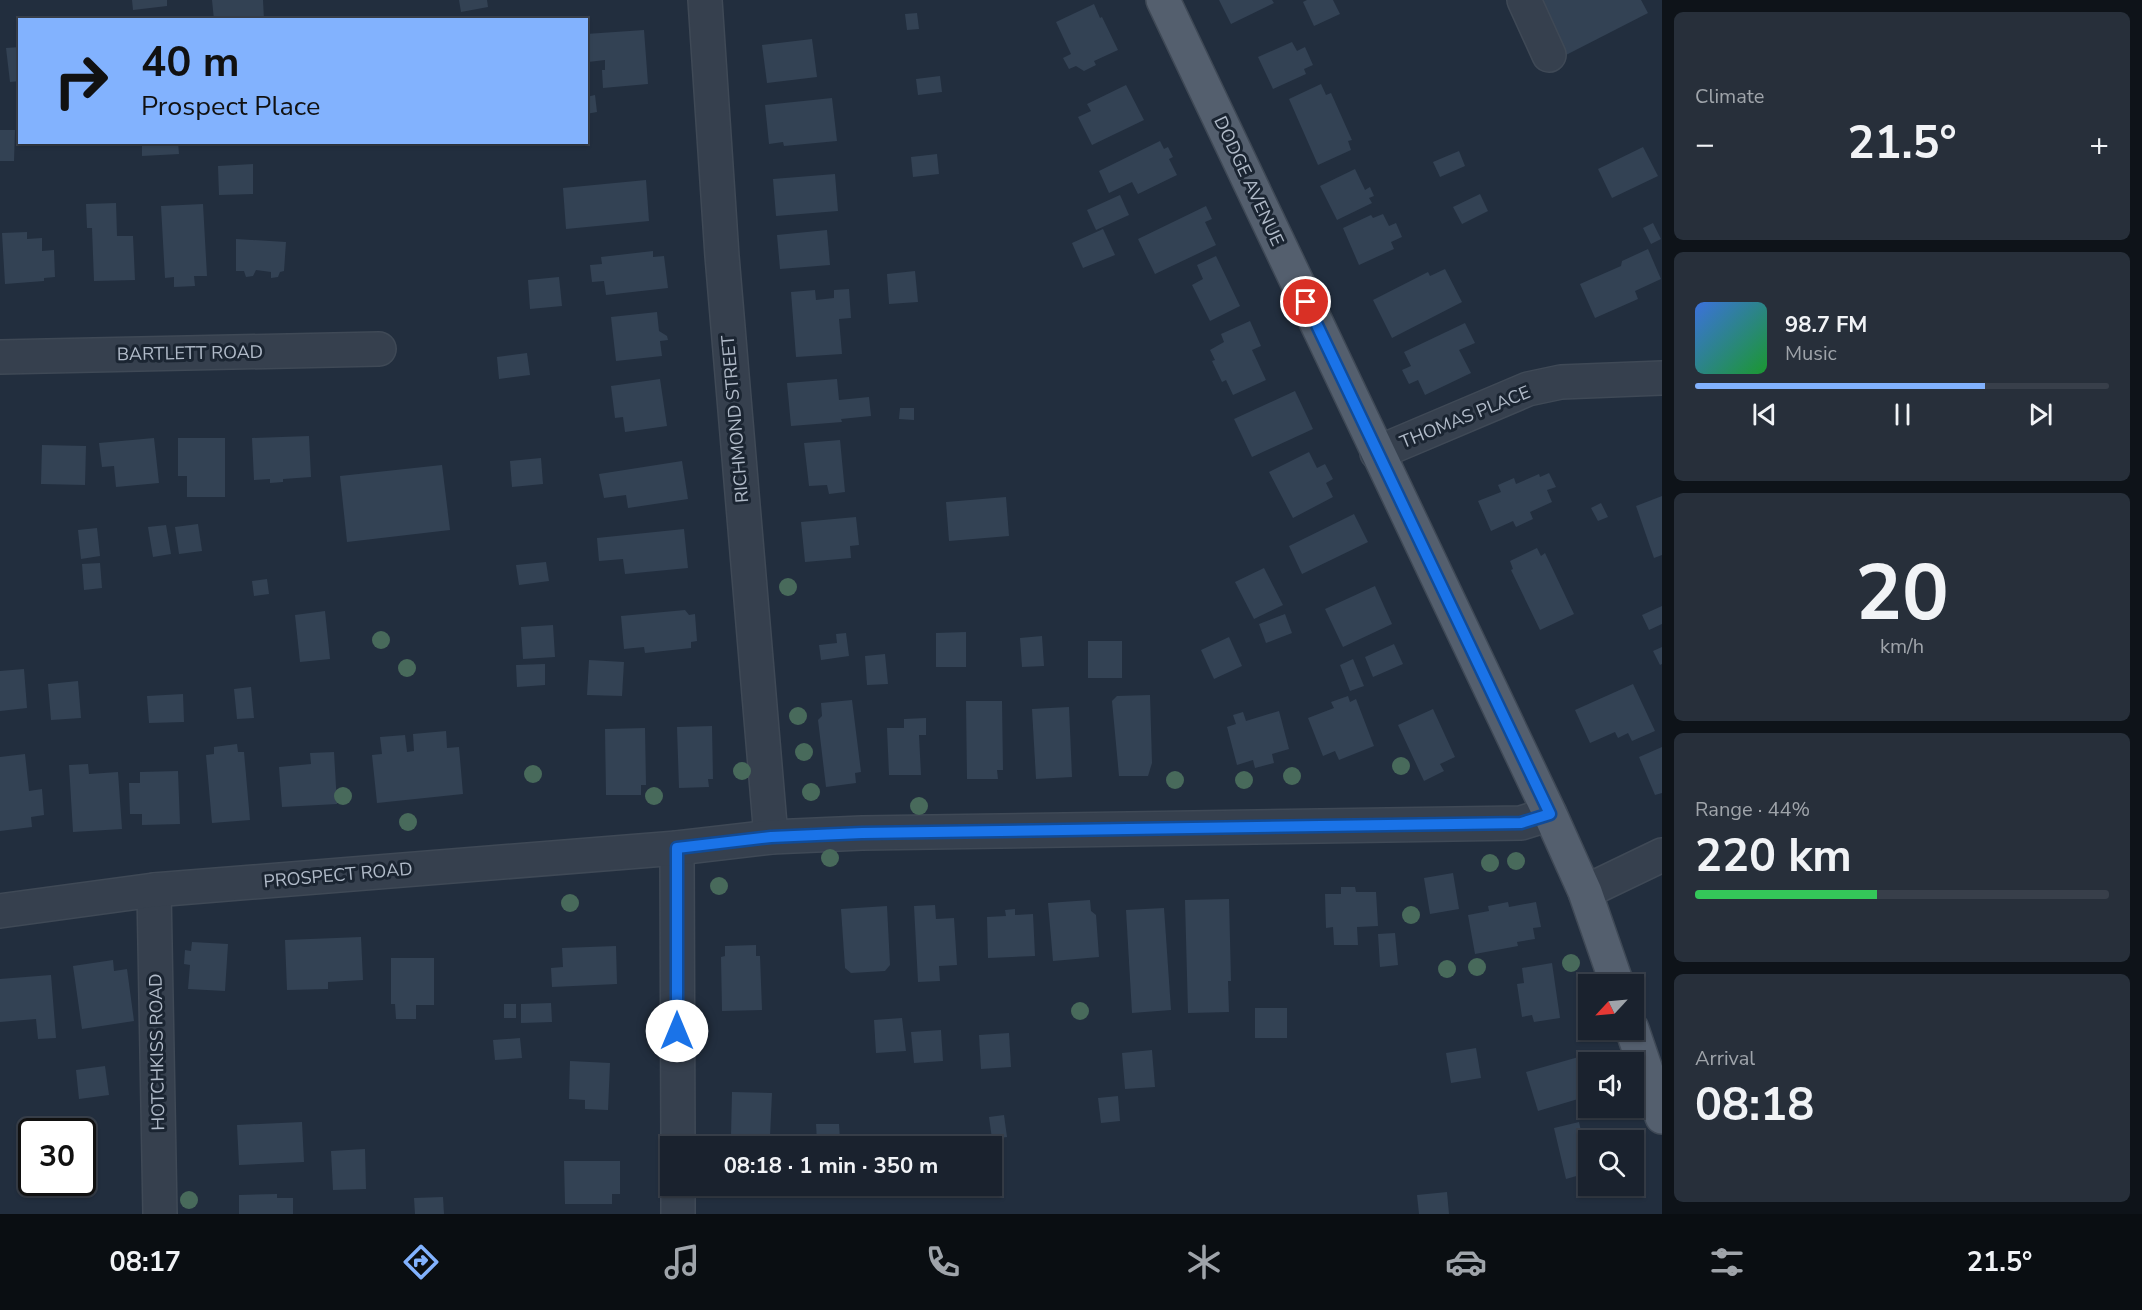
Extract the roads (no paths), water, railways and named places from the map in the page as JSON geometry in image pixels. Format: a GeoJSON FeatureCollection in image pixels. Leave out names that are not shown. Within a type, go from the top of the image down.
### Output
{"type":"FeatureCollection","features":[{"type":"Feature","properties":{"kind":"main road","name":"DODGE AVENUE"},"geometry":{"type":"LineString","coordinates":[[1163,0],[1550,814],[1585,892],[1614,974]]}},
{"type":"Feature","properties":{"kind":"main road"},"geometry":{"type":"LineString","coordinates":[[1636,1040],[1662,1117]]}},
{"type":"Feature","properties":{"kind":"street","name":"RICHMOND STREET"},"geometry":{"type":"LineString","coordinates":[[705,0],[723,268],[771,837]]}},
{"type":"Feature","properties":{"kind":"street"},"geometry":{"type":"LineString","coordinates":[[1524,0],[1549,55]]}},
{"type":"Feature","properties":{"kind":"street","name":"BARTLETT ROAD"},"geometry":{"type":"LineString","coordinates":[[0,357],[379,349]]}},
{"type":"Feature","properties":{"kind":"street","name":"THOMAS PLACE"},"geometry":{"type":"LineString","coordinates":[[1377,453],[1528,389],[1561,382],[1662,378]]}},
{"type":"Feature","properties":{"kind":"street","name":"PROSPECT ROAD"},"geometry":{"type":"LineString","coordinates":[[0,911],[154,890],[677,848],[771,837],[862,833],[1521,823],[1550,814]]}},
{"type":"Feature","properties":{"kind":"street"},"geometry":{"type":"LineString","coordinates":[[677,848],[678,1136]]}},
{"type":"Feature","properties":{"kind":"street"},"geometry":{"type":"LineString","coordinates":[[1585,892],[1662,855]]}},
{"type":"Feature","properties":{"kind":"street","name":"HOTCHKISS ROAD"},"geometry":{"type":"LineString","coordinates":[[154,890],[160,1214]]}},
{"type":"Feature","properties":{"kind":"street"},"geometry":{"type":"LineString","coordinates":[[678,1196],[678,1214]]}}]}
